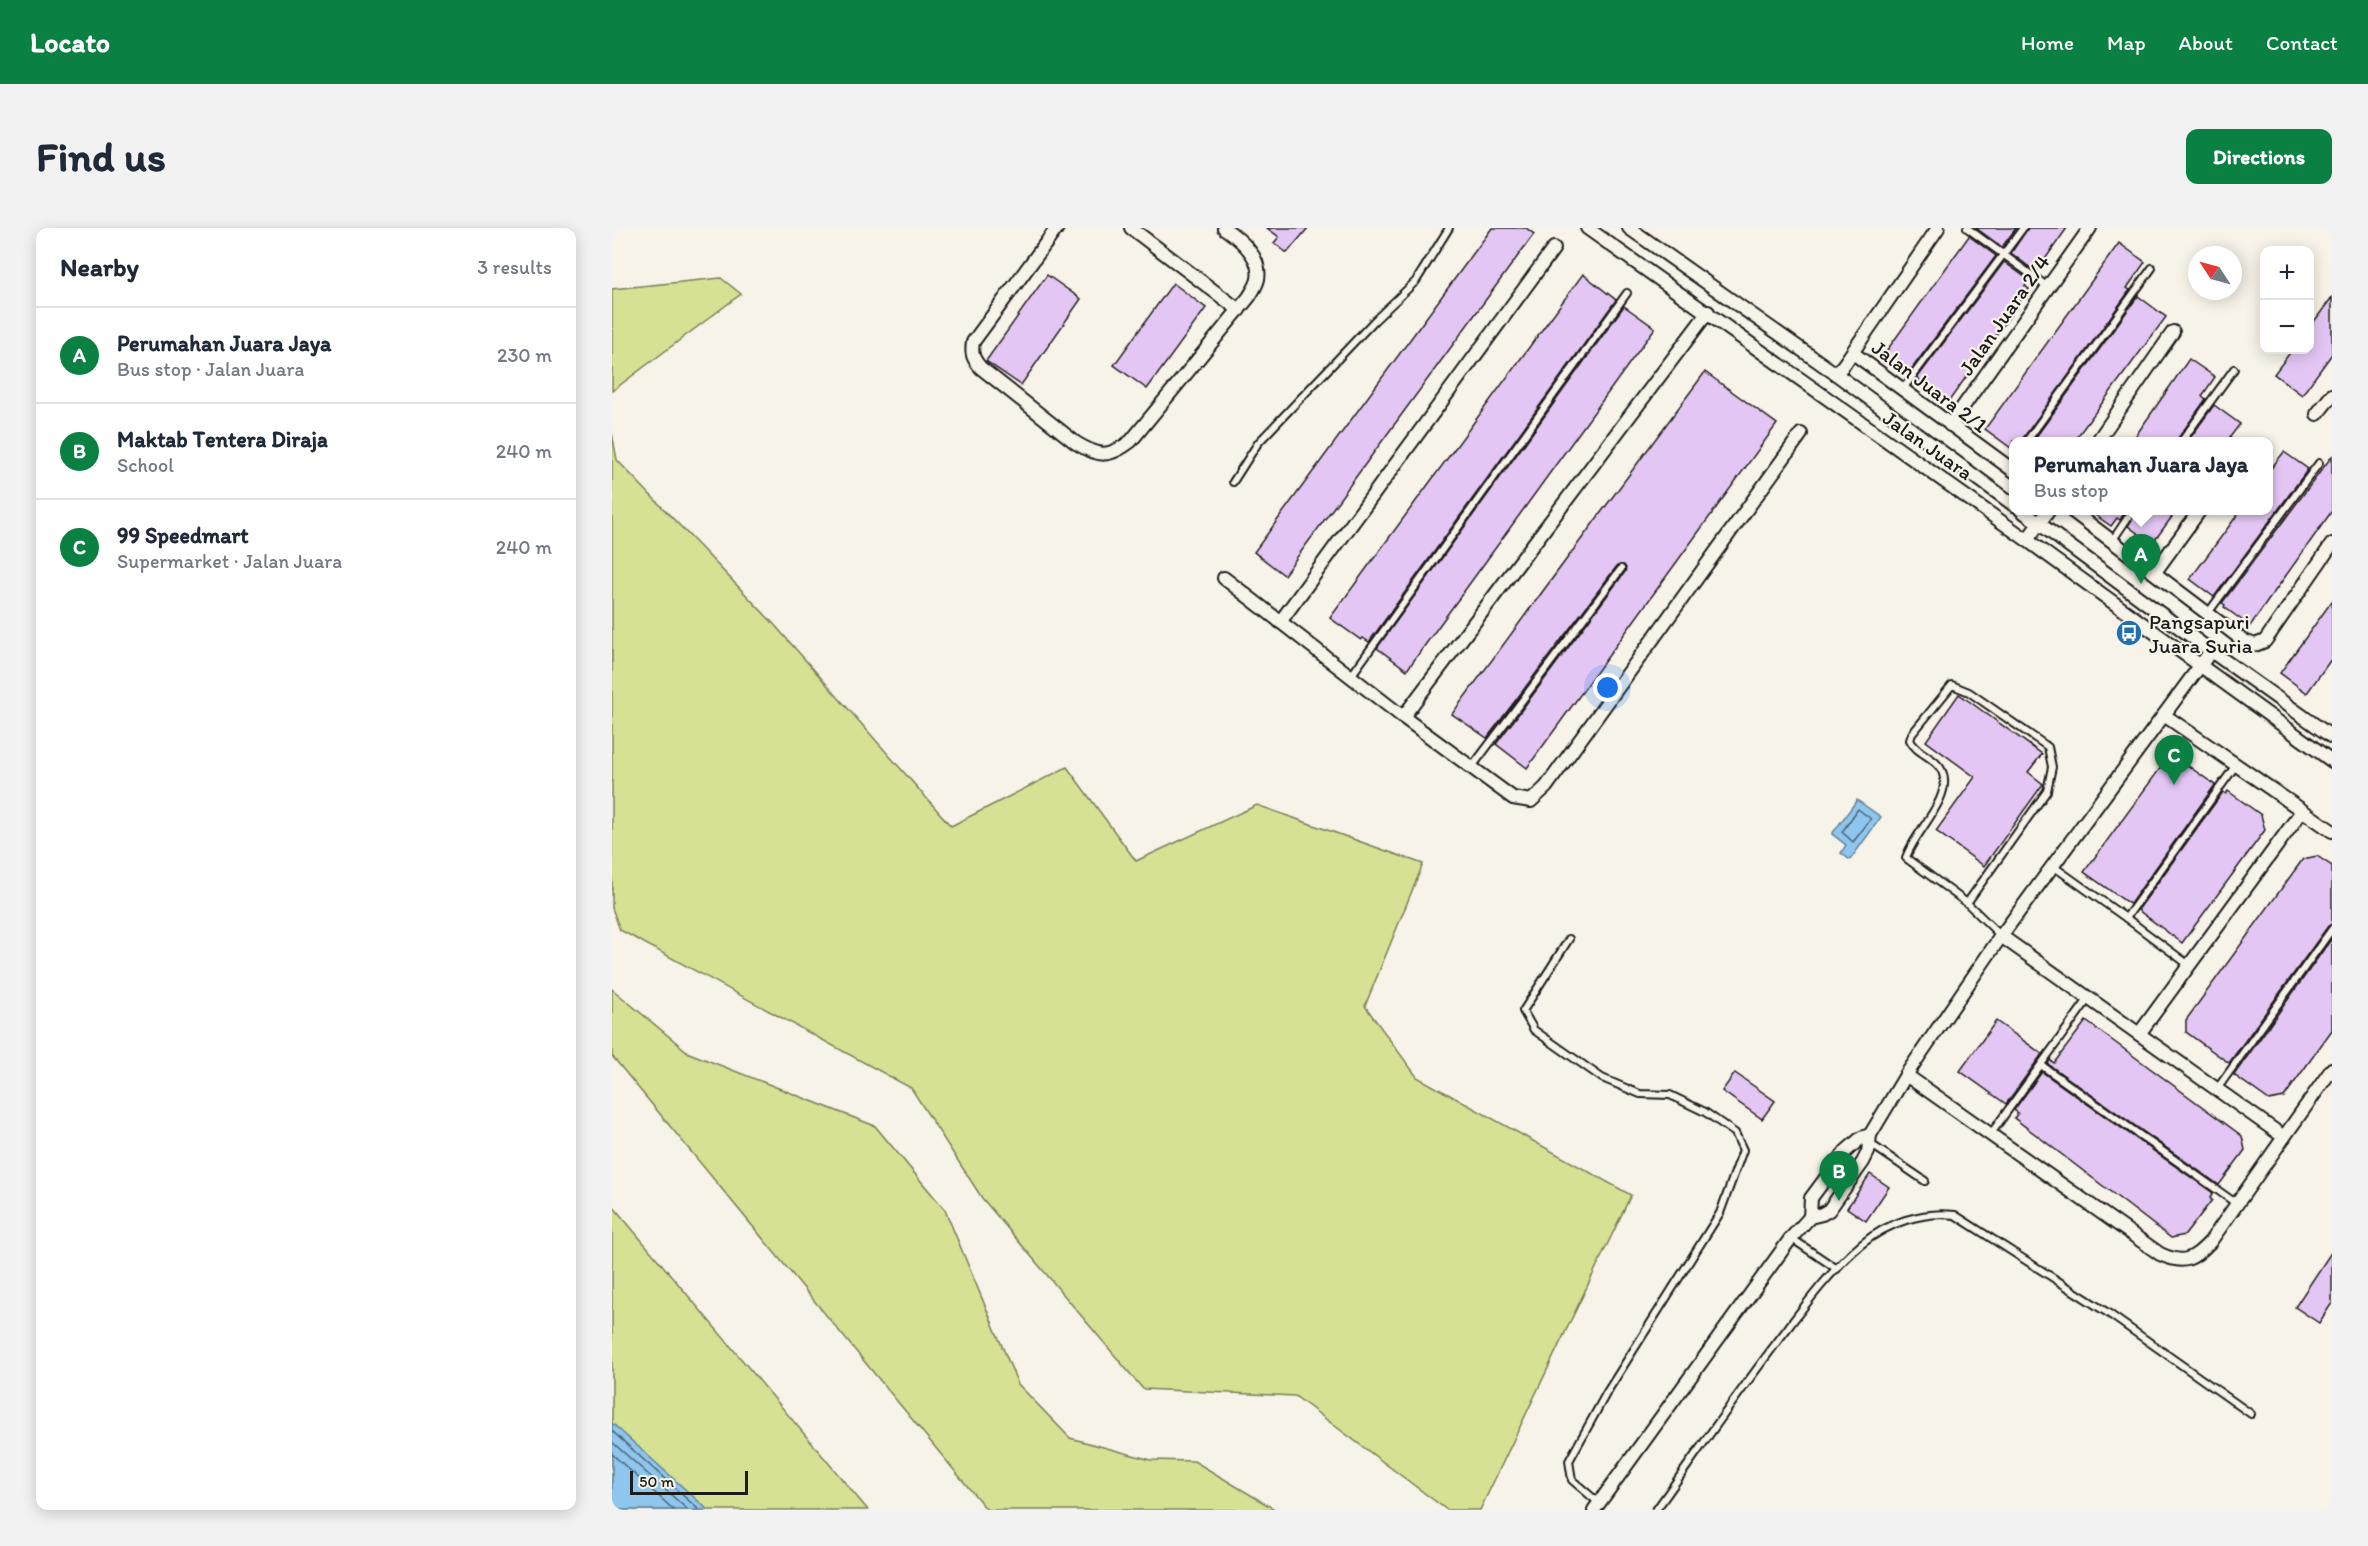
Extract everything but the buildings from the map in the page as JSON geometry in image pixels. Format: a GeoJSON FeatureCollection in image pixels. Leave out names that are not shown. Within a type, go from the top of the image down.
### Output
{"type":"FeatureCollection","features":[{"type":"Feature","properties":{"kind":"street"},"geometry":{"type":"LineString","coordinates":[[1057,228],[973,342],[971,351],[974,360],[981,368],[1076,443],[1091,452],[1104,455],[1118,451],[1131,441],[1239,310],[1258,281],[1258,265],[1245,246],[1224,228]]}},
{"type":"Feature","properties":{"kind":"street"},"geometry":{"type":"LineString","coordinates":[[1131,228],[1239,310]]}},
{"type":"Feature","properties":{"kind":"street","name":"Jalan Juara"},"geometry":{"type":"LineString","coordinates":[[1587,228],[2027,540],[2332,761]]}},
{"type":"Feature","properties":{"kind":"street","name":"Jalan Juara"},"geometry":{"type":"LineString","coordinates":[[1629,228],[1836,374],[2009,502]]}},
{"type":"Feature","properties":{"kind":"street"},"geometry":{"type":"LineString","coordinates":[[1836,374],[1853,353],[1938,228]]}},
{"type":"Feature","properties":{"kind":"street","name":"Jalan Juara 2/4"},"geometry":{"type":"LineString","coordinates":[[1950,425],[2090,228]]}},
{"type":"Feature","properties":{"kind":"street"},"geometry":{"type":"LineString","coordinates":[[1280,622],[1554,248]]}},
{"type":"Feature","properties":{"kind":"street"},"geometry":{"type":"LineString","coordinates":[[1403,717],[1708,312]]}},
{"type":"Feature","properties":{"kind":"street"},"geometry":{"type":"LineString","coordinates":[[2100,437],[2173,332]]}},
{"type":"Feature","properties":{"kind":"street","name":"Jalan Juara 2/1"},"geometry":{"type":"LineString","coordinates":[[1853,353],[1950,425],[2009,464]]}},
{"type":"Feature","properties":{"kind":"street"},"geometry":{"type":"LineString","coordinates":[[2317,414],[2332,395]]}},
{"type":"Feature","properties":{"kind":"street"},"geometry":{"type":"LineString","coordinates":[[1224,578],[1403,717],[1513,798],[1531,801],[1546,787],[1801,434]]}},
{"type":"Feature","properties":{"kind":"street"},"geometry":{"type":"LineString","coordinates":[[2027,515],[2332,737]]}},
{"type":"Feature","properties":{"kind":"street"},"geometry":{"type":"LineString","coordinates":[[2027,540],[2045,515]]}},
{"type":"Feature","properties":{"kind":"street"},"geometry":{"type":"LineString","coordinates":[[2078,515],[2244,641],[2255,645],[2265,641],[2332,544]]}},
{"type":"Feature","properties":{"kind":"street"},"geometry":{"type":"LineString","coordinates":[[2155,572],[2196,515]]}},
{"type":"Feature","properties":{"kind":"street"},"geometry":{"type":"LineString","coordinates":[[1596,1506],[1791,1238],[1810,1217],[1828,1210],[1863,1162],[1867,1139],[1906,1075],[2001,936],[2211,651]]}},
{"type":"Feature","properties":{"kind":"street"},"geometry":{"type":"LineString","coordinates":[[2164,715],[2332,831]]}},
{"type":"Feature","properties":{"kind":"street"},"geometry":{"type":"LineString","coordinates":[[2139,1034],[2302,811]]}},
{"type":"Feature","properties":{"kind":"street"},"geometry":{"type":"LineString","coordinates":[[2001,936],[2284,1137]]}},
{"type":"Feature","properties":{"kind":"street"},"geometry":{"type":"LineString","coordinates":[[1906,1075],[2160,1254],[2172,1259],[2186,1260],[2198,1255],[2238,1204],[2332,1069]]}},
{"type":"Feature","properties":{"kind":"street"},"geometry":{"type":"LineString","coordinates":[[1810,1217],[1810,1198],[1846,1151],[1867,1139]]}},
{"type":"Feature","properties":{"kind":"lane"},"geometry":{"type":"LineString","coordinates":[[1233,482],[1258,443],[1374,321],[1416,281],[1449,228]]}},
{"type":"Feature","properties":{"kind":"lane"},"geometry":{"type":"LineString","coordinates":[[1967,228],[2048,287]]}},
{"type":"Feature","properties":{"kind":"lane"},"geometry":{"type":"LineString","coordinates":[[1903,390],[2023,228]]}},
{"type":"Feature","properties":{"kind":"lane"},"geometry":{"type":"LineString","coordinates":[[2029,437],[2152,268]]}},
{"type":"Feature","properties":{"kind":"lane"},"geometry":{"type":"LineString","coordinates":[[1350,676],[1627,293]]}},
{"type":"Feature","properties":{"kind":"lane"},"geometry":{"type":"LineString","coordinates":[[2184,437],[2234,369]]}},
{"type":"Feature","properties":{"kind":"lane"},"geometry":{"type":"LineString","coordinates":[[2208,613],[2319,463]]}},
{"type":"Feature","properties":{"kind":"lane"},"geometry":{"type":"LineString","coordinates":[[2112,541],[2130,515]]}},
{"type":"Feature","properties":{"kind":"lane"},"geometry":{"type":"LineString","coordinates":[[1472,768],[1621,569]]}},
{"type":"Feature","properties":{"kind":"lane"},"geometry":{"type":"LineString","coordinates":[[1967,903],[2047,791],[2052,767],[2048,747],[1969,692],[1952,685],[1912,734],[1910,740],[1912,746],[1942,770],[1945,790],[1906,858],[1967,903],[2001,936]]}},
{"type":"Feature","properties":{"kind":"lane"},"geometry":{"type":"LineString","coordinates":[[2126,918],[2236,765]]}},
{"type":"Feature","properties":{"kind":"lane"},"geometry":{"type":"LineString","coordinates":[[2053,866],[2189,965]]}},
{"type":"Feature","properties":{"kind":"lane"},"geometry":{"type":"LineString","coordinates":[[2217,1089],[2332,929]]}},
{"type":"Feature","properties":{"kind":"lane"},"geometry":{"type":"LineString","coordinates":[[1569,939],[1523,1011],[1534,1029],[1602,1078],[1640,1094],[1670,1095],[1705,1112],[1735,1133],[1743,1150],[1720,1213],[1607,1392],[1569,1461],[1572,1480],[1596,1506]]}},
{"type":"Feature","properties":{"kind":"lane"},"geometry":{"type":"LineString","coordinates":[[1990,1136],[2088,998]]}},
{"type":"Feature","properties":{"kind":"lane"},"geometry":{"type":"LineString","coordinates":[[2041,1065],[2238,1204]]}},
{"type":"Feature","properties":{"kind":"lane"},"geometry":{"type":"LineString","coordinates":[[1867,1139],[1925,1181]]}},
{"type":"Feature","properties":{"kind":"lane"},"geometry":{"type":"LineString","coordinates":[[1656,1510],[1757,1368],[1837,1269],[1861,1244],[1896,1224],[1937,1213],[1954,1215],[2108,1313],[2251,1414]]}},
{"type":"Feature","properties":{"kind":"lane"},"geometry":{"type":"LineString","coordinates":[[1791,1238],[1837,1269]]}},
{"type":"Feature","properties":{"kind":"green space"},"geometry":{"type":"Polygon","coordinates":[[[721,278],[741,294],[612,391],[612,289],[721,278]]]}},
{"type":"Feature","properties":{"kind":"green space"},"geometry":{"type":"Polygon","coordinates":[[[612,433],[617,460],[772,622],[951,826],[1067,767],[1136,861],[1257,805],[1423,864],[1365,1006],[1417,1077],[1631,1195],[1480,1510],[1447,1510],[1295,1396],[1143,1389],[982,1198],[911,1088],[620,930],[612,908],[612,433]]]}},
{"type":"Feature","properties":{"kind":"green space"},"geometry":{"type":"Polygon","coordinates":[[[612,989],[689,1053],[875,1126],[945,1210],[1018,1384],[1070,1438],[1151,1460],[1194,1461],[1276,1510],[987,1510],[612,1056],[612,989]]]}},
{"type":"Feature","properties":{"kind":"green space"},"geometry":{"type":"Polygon","coordinates":[[[612,1205],[868,1510],[612,1510],[612,1205]]]}},
{"type":"Feature","properties":{"kind":"water"},"geometry":{"type":"Polygon","coordinates":[[[1857,800],[1881,817],[1850,860],[1841,853],[1846,845],[1832,834],[1857,800]]]}},
{"type":"Feature","properties":{"kind":"water"},"geometry":{"type":"Polygon","coordinates":[[[612,1423],[708,1510],[612,1510],[612,1423]]]}},
{"type":"Feature","properties":{"kind":"place","name":"Perumahan Juara Jaya"},"geometry":{"type":"Point","coordinates":[2141,584]}},
{"type":"Feature","properties":{"kind":"place","name":"Pangsapuri Juara Suria"},"geometry":{"type":"Point","coordinates":[2129,633]}},
{"type":"Feature","properties":{"kind":"place","name":"99 Speedmart"},"geometry":{"type":"Point","coordinates":[2174,785]}},
{"type":"Feature","properties":{"kind":"place","name":"Maktab Tentera Diraja"},"geometry":{"type":"Point","coordinates":[1839,1201]}}]}
